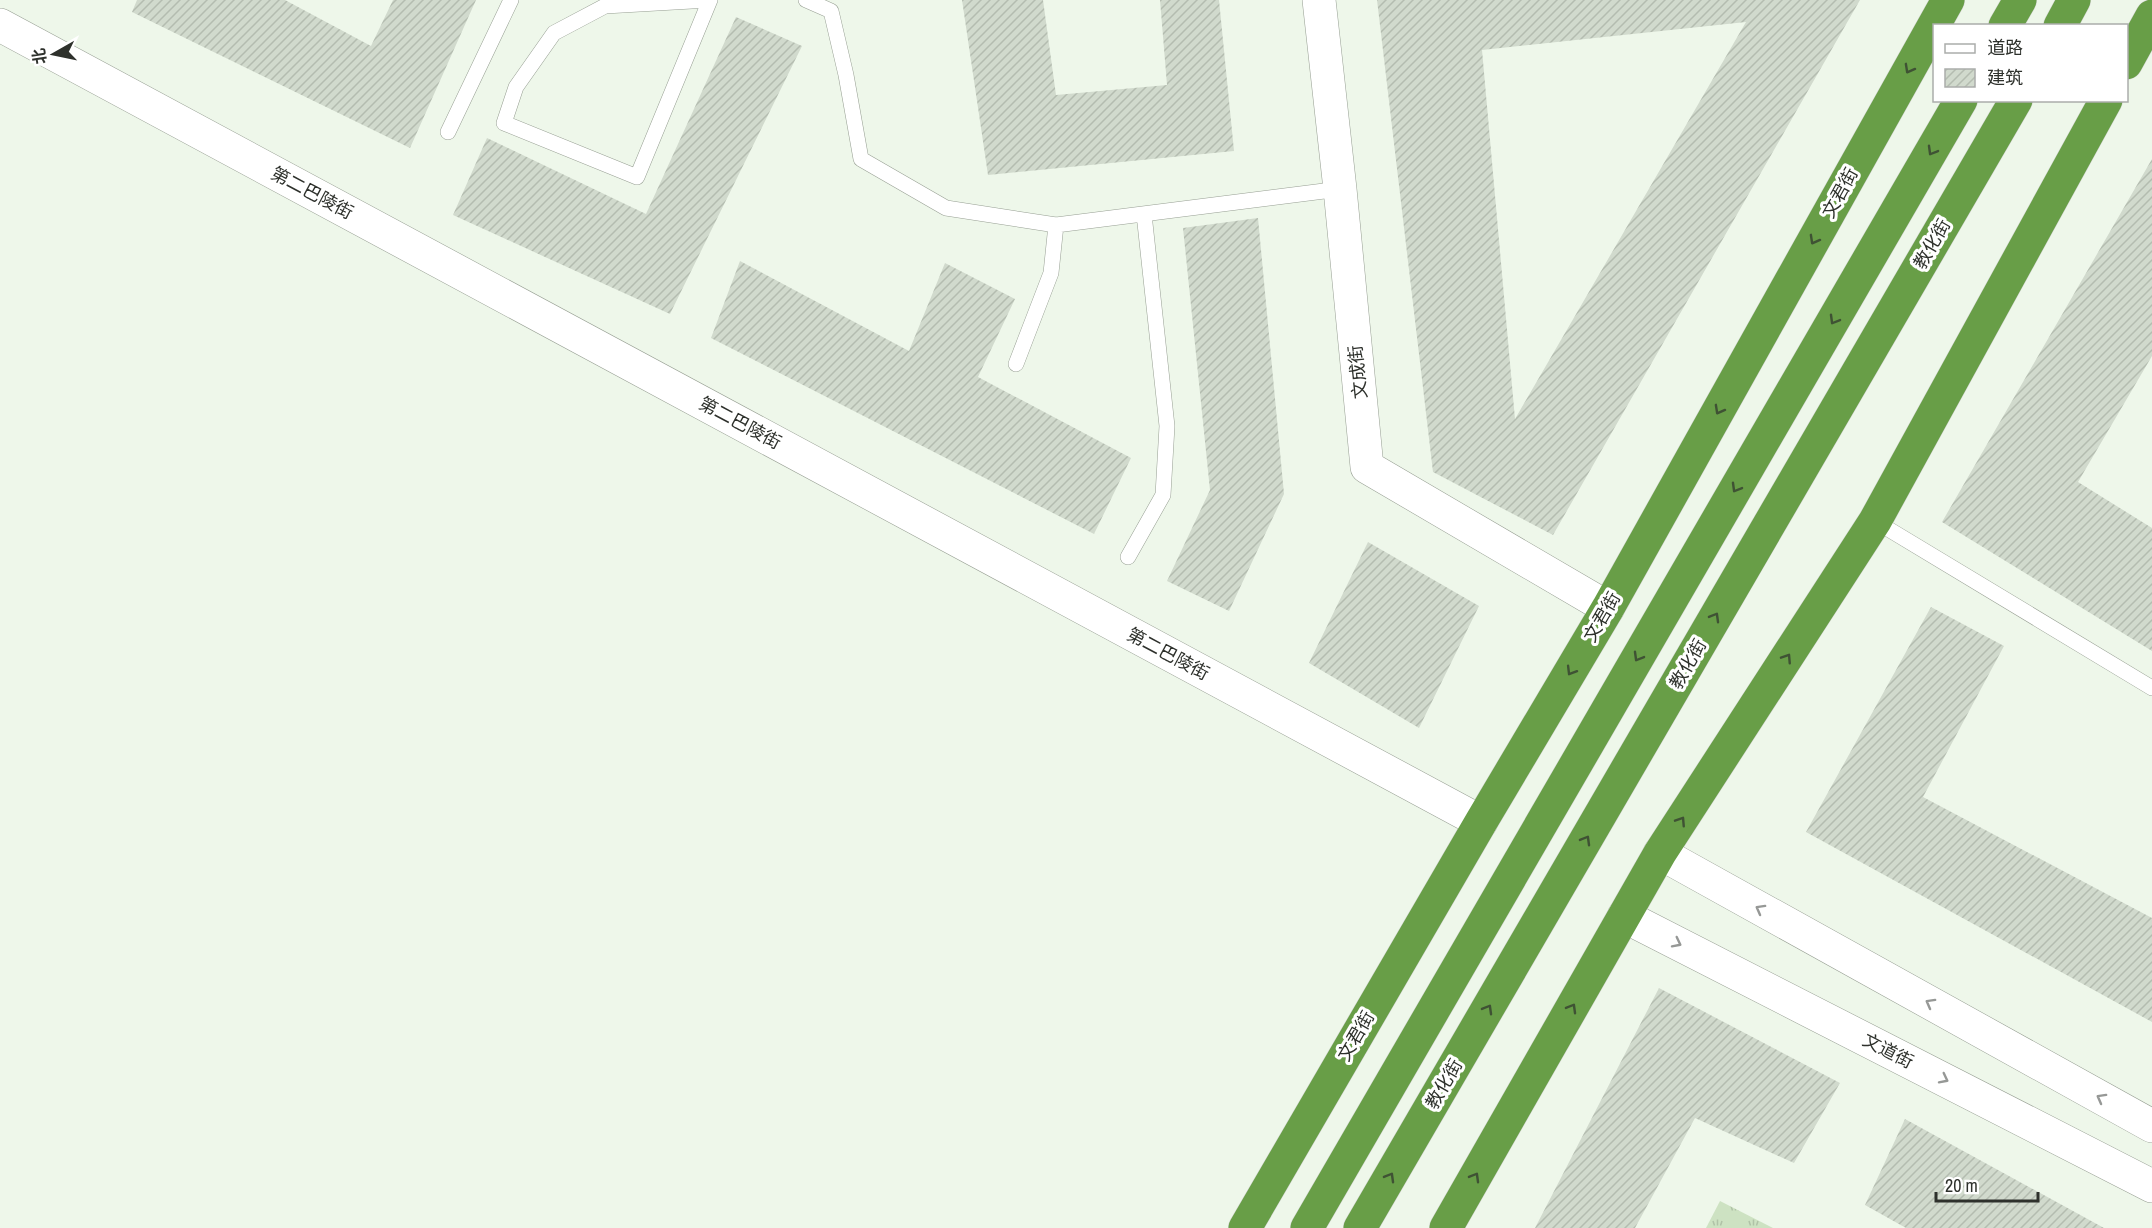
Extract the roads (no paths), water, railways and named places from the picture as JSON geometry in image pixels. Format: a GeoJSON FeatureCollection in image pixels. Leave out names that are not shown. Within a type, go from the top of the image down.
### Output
{"type":"FeatureCollection","features":[{"type":"Feature","properties":{"kind":"highway","name":"文君街"},"geometry":{"type":"LineString","coordinates":[[1935,24],[1948,0]]}},
{"type":"Feature","properties":{"kind":"highway"},"geometry":{"type":"LineString","coordinates":[[2006,24],[2020,0]]}},
{"type":"Feature","properties":{"kind":"highway"},"geometry":{"type":"LineString","coordinates":[[2061,24],[2074,0]]}},
{"type":"Feature","properties":{"kind":"highway"},"geometry":{"type":"LineString","coordinates":[[2128,61],[2152,16]]}},
{"type":"Feature","properties":{"kind":"highway","name":"文君街"},"geometry":{"type":"LineString","coordinates":[[1245,1228],[1608,608],[1933,27]]}},
{"type":"Feature","properties":{"kind":"highway"},"geometry":{"type":"LineString","coordinates":[[1307,1228],[1960,102]]}},
{"type":"Feature","properties":{"kind":"highway","name":"教化街"},"geometry":{"type":"LineString","coordinates":[[1360,1228],[2015,102]]}},
{"type":"Feature","properties":{"kind":"highway"},"geometry":{"type":"LineString","coordinates":[[1446,1228],[1660,853],[1875,521],[2105,102]]}},
{"type":"Feature","properties":{"kind":"street","name":"文成街"},"geometry":{"type":"LineString","coordinates":[[1319,0],[1367,467],[1608,608]]}},
{"type":"Feature","properties":{"kind":"street","name":"第二巴陵街"},"geometry":{"type":"LineString","coordinates":[[0,25],[1481,822]]}},
{"type":"Feature","properties":{"kind":"street"},"geometry":{"type":"LineString","coordinates":[[1660,853],[2152,1126]]}},
{"type":"Feature","properties":{"kind":"street","name":"文道街"},"geometry":{"type":"LineString","coordinates":[[1624,916],[2152,1186]]}},
{"type":"Feature","properties":{"kind":"lane"},"geometry":{"type":"LineString","coordinates":[[448,132],[511,0]]}},
{"type":"Feature","properties":{"kind":"lane"},"geometry":{"type":"LineString","coordinates":[[709,0],[637,177],[504,123],[516,87],[554,33],[606,6],[709,0]]}},
{"type":"Feature","properties":{"kind":"lane"},"geometry":{"type":"LineString","coordinates":[[806,0],[831,11],[846,75],[861,159],[946,208],[1056,225],[1340,189]]}},
{"type":"Feature","properties":{"kind":"lane"},"geometry":{"type":"LineString","coordinates":[[1128,557],[1163,495],[1167,426],[1144,214]]}},
{"type":"Feature","properties":{"kind":"lane"},"geometry":{"type":"LineString","coordinates":[[1016,364],[1050,273],[1056,225]]}},
{"type":"Feature","properties":{"kind":"lane"},"geometry":{"type":"LineString","coordinates":[[1875,521],[2152,688]]}}]}
